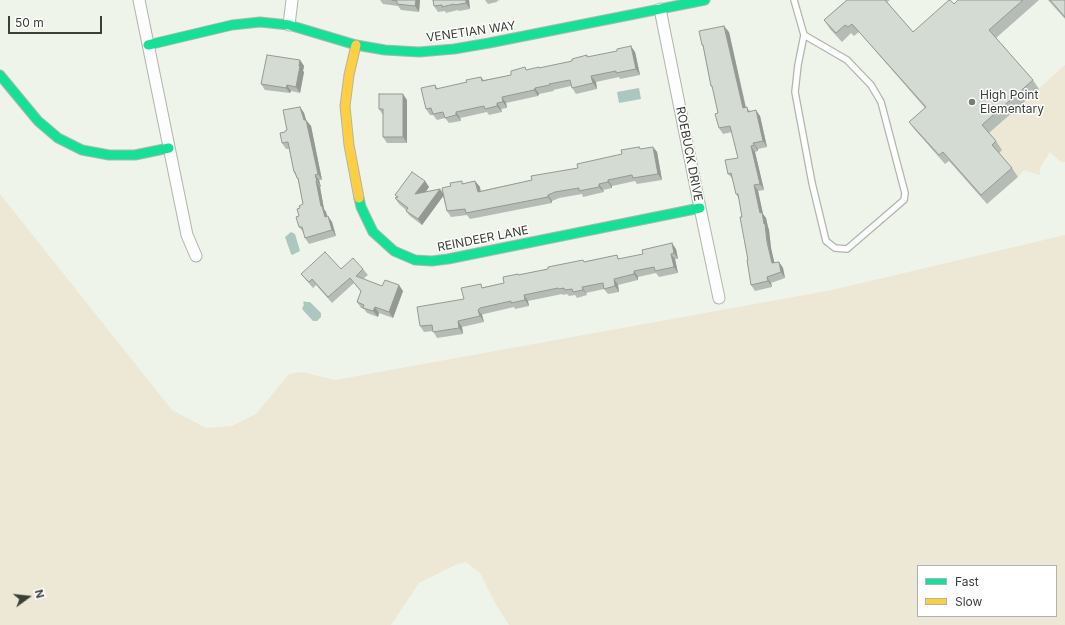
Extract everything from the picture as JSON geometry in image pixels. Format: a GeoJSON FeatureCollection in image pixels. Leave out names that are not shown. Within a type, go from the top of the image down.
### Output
{"type":"FeatureCollection","features":[{"type":"Feature","properties":{"kind":"street"},"geometry":{"type":"LineString","coordinates":[[139,0],[187,235],[196,256]]}},
{"type":"Feature","properties":{"kind":"street"},"geometry":{"type":"LineString","coordinates":[[289,26],[292,0]]}},
{"type":"Feature","properties":{"kind":"street","name":"VENETIAN WAY"},"geometry":{"type":"LineString","coordinates":[[148,44],[232,25],[260,22],[309,30],[356,45],[385,50],[420,52],[454,49],[497,42],[705,0]]}},
{"type":"Feature","properties":{"kind":"street","name":"ROEBUCK DRIVE"},"geometry":{"type":"LineString","coordinates":[[660,9],[719,298]]}},
{"type":"Feature","properties":{"kind":"street","name":"REINDEER LANE"},"geometry":{"type":"LineString","coordinates":[[356,45],[349,74],[345,106],[349,145],[361,207],[373,232],[394,251],[415,260],[432,261],[448,259],[700,208]]}},
{"type":"Feature","properties":{"kind":"street"},"geometry":{"type":"LineString","coordinates":[[0,75],[38,121],[58,138],[82,150],[109,155],[135,155],[169,148]]}},
{"type":"Feature","properties":{"kind":"lane"},"geometry":{"type":"LineString","coordinates":[[794,0],[804,35],[798,65],[795,92],[812,183],[826,241],[835,248],[847,249],[904,200],[904,193],[881,102],[871,85],[847,60],[804,35]]}},
{"type":"Feature","properties":{"kind":"shaded area"},"geometry":{"type":"Polygon","coordinates":[[[1065,65],[1065,162],[1061,162],[1050,152],[1040,168],[1040,175],[1024,170],[1018,177],[998,154],[988,134],[1065,65]]]}},
{"type":"Feature","properties":{"kind":"shaded area"},"geometry":{"type":"Polygon","coordinates":[[[0,194],[172,410],[206,428],[232,426],[256,414],[289,374],[302,372],[335,380],[832,290],[1065,235],[1065,625],[509,625],[495,603],[480,573],[466,562],[455,565],[419,583],[391,625],[0,625],[0,194]]]}},
{"type":"Feature","properties":{"kind":"water"},"geometry":{"type":"Polygon","coordinates":[[[639,88],[641,99],[619,103],[617,92],[639,88]]]}},
{"type":"Feature","properties":{"kind":"water"},"geometry":{"type":"Polygon","coordinates":[[[291,232],[295,234],[300,251],[292,255],[285,237],[291,232]]]}},
{"type":"Feature","properties":{"kind":"water"},"geometry":{"type":"Polygon","coordinates":[[[304,301],[310,302],[321,313],[321,317],[317,321],[313,321],[302,309],[304,301]]]}},
{"type":"Feature","properties":{"kind":"building"},"geometry":{"type":"Polygon","coordinates":[[[392,0],[416,0],[415,6],[397,4],[397,1],[392,0]]]}},
{"type":"Feature","properties":{"kind":"building"},"geometry":{"type":"Polygon","coordinates":[[[433,0],[466,0],[466,3],[442,7],[442,5],[434,6],[433,0]]]}},
{"type":"Feature","properties":{"kind":"building","name":"High Point Elementary"},"geometry":{"type":"Polygon","coordinates":[[[847,0],[885,0],[913,32],[949,0],[954,4],[958,0],[1023,0],[989,30],[1033,80],[982,125],[996,141],[992,145],[1012,168],[981,195],[943,152],[939,155],[909,122],[926,107],[852,24],[848,27],[845,25],[836,33],[824,20],[847,0]]]}},
{"type":"Feature","properties":{"kind":"building"},"geometry":{"type":"Polygon","coordinates":[[[1050,0],[1065,0],[1065,17],[1050,0]]]}},
{"type":"Feature","properties":{"kind":"building"},"geometry":{"type":"Polygon","coordinates":[[[724,26],[743,108],[747,107],[748,112],[756,110],[763,141],[753,143],[754,145],[751,146],[760,184],[754,185],[760,213],[762,212],[765,224],[767,242],[772,263],[779,262],[781,272],[767,277],[768,281],[751,285],[740,217],[742,217],[738,194],[736,194],[731,173],[728,174],[725,160],[738,158],[730,126],[719,128],[715,114],[718,113],[699,31],[724,26]]]}},
{"type":"Feature","properties":{"kind":"building"},"geometry":{"type":"Polygon","coordinates":[[[631,46],[636,69],[591,76],[593,83],[572,88],[570,80],[549,84],[550,85],[535,88],[534,90],[502,97],[503,102],[497,103],[497,106],[485,109],[484,106],[456,112],[456,115],[445,118],[443,112],[433,114],[431,108],[426,109],[421,88],[435,85],[436,89],[467,82],[466,80],[481,77],[482,81],[511,75],[511,71],[525,67],[526,70],[539,68],[572,61],[572,59],[587,55],[587,57],[617,51],[617,49],[631,46]]]}},
{"type":"Feature","properties":{"kind":"building"},"geometry":{"type":"Polygon","coordinates":[[[267,55],[300,60],[296,87],[287,85],[286,88],[261,84],[267,55]]]}},
{"type":"Feature","properties":{"kind":"building"},"geometry":{"type":"Polygon","coordinates":[[[379,94],[403,94],[403,137],[383,137],[383,109],[379,109],[379,94]]]}},
{"type":"Feature","properties":{"kind":"building"},"geometry":{"type":"Polygon","coordinates":[[[300,107],[304,120],[306,120],[318,174],[315,175],[321,206],[325,217],[328,216],[332,230],[305,238],[302,227],[299,227],[296,217],[299,216],[297,209],[303,204],[298,178],[294,172],[288,142],[282,143],[280,133],[287,130],[283,110],[300,107]]]}},
{"type":"Feature","properties":{"kind":"building"},"geometry":{"type":"Polygon","coordinates":[[[639,147],[640,149],[653,147],[658,174],[633,178],[632,175],[608,180],[608,182],[599,184],[599,187],[579,191],[579,188],[555,192],[548,195],[548,197],[466,213],[465,209],[447,211],[442,188],[451,186],[450,183],[462,181],[462,184],[475,181],[478,192],[532,180],[531,176],[578,168],[577,164],[622,154],[621,150],[639,147]]]}},
{"type":"Feature","properties":{"kind":"building"},"geometry":{"type":"Polygon","coordinates":[[[412,172],[425,181],[415,194],[440,189],[418,219],[406,211],[408,208],[395,198],[398,197],[395,195],[412,172]]]}},
{"type":"Feature","properties":{"kind":"building"},"geometry":{"type":"Polygon","coordinates":[[[672,243],[674,253],[671,254],[674,267],[655,271],[654,267],[634,271],[634,274],[614,279],[615,286],[604,289],[603,283],[582,287],[583,290],[573,292],[572,289],[565,290],[564,288],[558,288],[524,295],[525,300],[511,303],[511,301],[480,308],[478,310],[480,316],[458,321],[459,328],[433,332],[432,325],[420,326],[417,307],[464,299],[461,288],[481,284],[482,288],[504,283],[503,277],[548,269],[548,267],[583,260],[584,262],[617,255],[618,259],[643,254],[642,250],[672,243]]]}},
{"type":"Feature","properties":{"kind":"building"},"geometry":{"type":"Polygon","coordinates":[[[325,252],[341,269],[353,258],[363,269],[356,276],[382,286],[385,280],[399,285],[389,312],[375,307],[373,311],[363,308],[364,305],[357,302],[361,291],[350,278],[328,297],[312,279],[309,282],[301,274],[325,252]]]}},
{"type":"Feature","properties":{"kind":"traffic: fast"},"geometry":{"type":"LineString","coordinates":[[148,45],[232,25],[260,22],[289,25],[356,45],[385,50],[419,52],[454,49],[489,43],[705,0]]}},
{"type":"Feature","properties":{"kind":"traffic: fast"},"geometry":{"type":"LineString","coordinates":[[0,75],[38,121],[58,138],[82,150],[109,155],[135,155],[169,148]]}},
{"type":"Feature","properties":{"kind":"traffic: fast"},"geometry":{"type":"LineString","coordinates":[[359,198],[361,207],[373,232],[394,251],[415,260],[432,261],[700,208]]}},
{"type":"Feature","properties":{"kind":"traffic: slow"},"geometry":{"type":"LineString","coordinates":[[356,45],[349,75],[345,106],[349,145],[359,198]]}},
{"type":"Feature","properties":{"kind":"place","name":"High Point Elementary"},"geometry":{"type":"Point","coordinates":[972,102]}}]}
